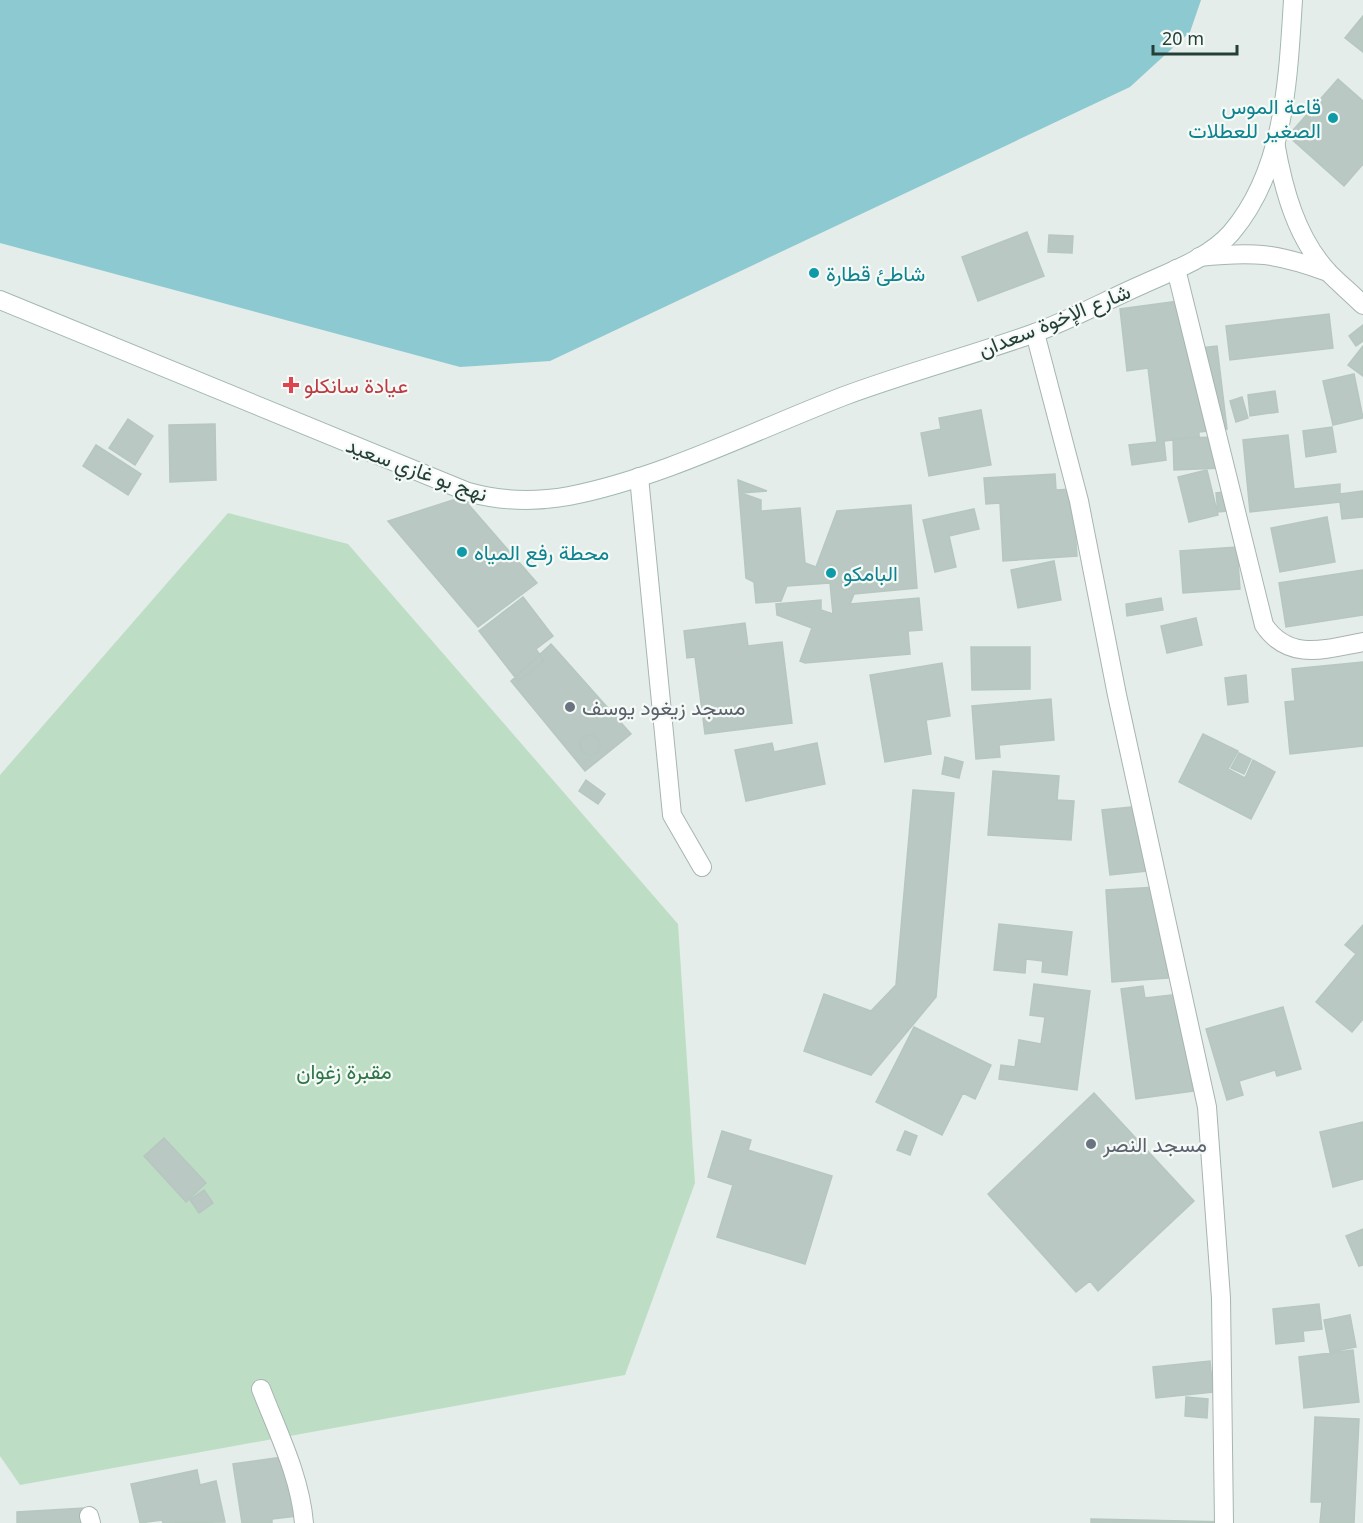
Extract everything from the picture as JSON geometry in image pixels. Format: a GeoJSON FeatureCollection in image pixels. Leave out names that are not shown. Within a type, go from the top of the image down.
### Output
{"type":"FeatureCollection","features":[{"type":"Feature","properties":{"kind":"street","name":"شارع الإخوة سعدان"},"geometry":{"type":"LineString","coordinates":[[639,477],[847,395],[1035,333],[1199,257],[1229,234],[1251,204],[1269,163],[1275,142],[1290,57],[1293,0]]}},
{"type":"Feature","properties":{"kind":"street"},"geometry":{"type":"LineString","coordinates":[[1275,142],[1281,177],[1292,211],[1308,243],[1328,272],[1363,305]]}},
{"type":"Feature","properties":{"kind":"street"},"geometry":{"type":"LineString","coordinates":[[1199,257],[1254,253],[1286,257],[1328,272]]}},
{"type":"Feature","properties":{"kind":"street"},"geometry":{"type":"LineString","coordinates":[[1176,269],[1264,625],[1277,641],[1296,650],[1317,651],[1363,642]]}},
{"type":"Feature","properties":{"kind":"street","name":"نهج بو غازي سعيد"},"geometry":{"type":"LineString","coordinates":[[0,300],[427,477],[482,496],[514,499],[566,496],[639,477]]}},
{"type":"Feature","properties":{"kind":"street"},"geometry":{"type":"LineString","coordinates":[[1035,333],[1079,501],[1117,695],[1207,1107],[1221,1298],[1224,1523]]}},
{"type":"Feature","properties":{"kind":"street"},"geometry":{"type":"LineString","coordinates":[[639,477],[672,815],[702,867]]}},
{"type":"Feature","properties":{"kind":"street"},"geometry":{"type":"LineString","coordinates":[[261,1389],[293,1470],[302,1499],[304,1523]]}},
{"type":"Feature","properties":{"kind":"green space","name":"مقبرة زغوان"},"geometry":{"type":"Polygon","coordinates":[[[228,513],[348,544],[678,924],[695,1183],[625,1375],[20,1485],[0,1456],[0,775],[228,513]]]}},
{"type":"Feature","properties":{"kind":"water"},"geometry":{"type":"Polygon","coordinates":[[[0,0],[1201,0],[1190,32],[1130,87],[550,361],[460,367],[0,243],[0,0]]]}},
{"type":"Feature","properties":{"kind":"building"},"geometry":{"type":"Polygon","coordinates":[[[1363,16],[1363,52],[1345,38],[1363,16]]]}},
{"type":"Feature","properties":{"kind":"building","name":"قاعة الموس الصغير للعطلات"},"geometry":{"type":"Polygon","coordinates":[[[1338,79],[1363,101],[1363,164],[1344,186],[1288,136],[1338,79]]]}},
{"type":"Feature","properties":{"kind":"building"},"geometry":{"type":"Polygon","coordinates":[[[1027,232],[1044,276],[978,301],[962,257],[1027,232]]]}},
{"type":"Feature","properties":{"kind":"building"},"geometry":{"type":"Polygon","coordinates":[[[1049,235],[1073,236],[1072,253],[1048,252],[1049,235]]]}},
{"type":"Feature","properties":{"kind":"building"},"geometry":{"type":"Polygon","coordinates":[[[1193,299],[1199,348],[1217,346],[1227,429],[1199,432],[1199,437],[1164,441],[1166,460],[1132,465],[1129,445],[1157,442],[1148,368],[1127,371],[1120,309],[1193,299]]]}},
{"type":"Feature","properties":{"kind":"building"},"geometry":{"type":"Polygon","coordinates":[[[1329,314],[1333,348],[1230,360],[1226,326],[1329,314]]]}},
{"type":"Feature","properties":{"kind":"building"},"geometry":{"type":"Polygon","coordinates":[[[1363,325],[1363,341],[1356,346],[1349,336],[1363,325]]]}},
{"type":"Feature","properties":{"kind":"building"},"geometry":{"type":"Polygon","coordinates":[[[1363,346],[1363,376],[1348,365],[1363,346]]]}},
{"type":"Feature","properties":{"kind":"building"},"geometry":{"type":"Polygon","coordinates":[[[1354,374],[1363,418],[1333,425],[1323,381],[1354,374]]]}},
{"type":"Feature","properties":{"kind":"building"},"geometry":{"type":"Polygon","coordinates":[[[1275,391],[1278,412],[1250,416],[1248,395],[1275,391]]]}},
{"type":"Feature","properties":{"kind":"building"},"geometry":{"type":"Polygon","coordinates":[[[1242,397],[1248,418],[1236,422],[1230,401],[1242,397]]]}},
{"type":"Feature","properties":{"kind":"building"},"geometry":{"type":"Polygon","coordinates":[[[981,410],[991,465],[929,476],[921,433],[941,429],[939,418],[981,410]]]}},
{"type":"Feature","properties":{"kind":"building"},"geometry":{"type":"Polygon","coordinates":[[[128,419],[153,436],[135,465],[109,448],[128,419]]]}},
{"type":"Feature","properties":{"kind":"building"},"geometry":{"type":"Polygon","coordinates":[[[215,424],[216,480],[170,482],[169,425],[215,424]]]}},
{"type":"Feature","properties":{"kind":"building"},"geometry":{"type":"Polygon","coordinates":[[[1332,427],[1336,452],[1306,457],[1303,431],[1332,427]]]}},
{"type":"Feature","properties":{"kind":"building"},"geometry":{"type":"Polygon","coordinates":[[[1288,435],[1294,489],[1340,484],[1340,494],[1363,491],[1363,517],[1342,519],[1340,502],[1250,512],[1243,440],[1288,435]]]}},
{"type":"Feature","properties":{"kind":"building"},"geometry":{"type":"Polygon","coordinates":[[[1222,437],[1223,468],[1174,470],[1173,438],[1222,437]]]}},
{"type":"Feature","properties":{"kind":"building"},"geometry":{"type":"Polygon","coordinates":[[[96,445],[141,474],[128,495],[83,466],[96,445]]]}},
{"type":"Feature","properties":{"kind":"building"},"geometry":{"type":"Polygon","coordinates":[[[1207,470],[1218,515],[1189,522],[1178,477],[1207,470]]]}},
{"type":"Feature","properties":{"kind":"building"},"geometry":{"type":"Polygon","coordinates":[[[1055,474],[1056,490],[1072,489],[1077,556],[1003,561],[1000,503],[986,504],[984,478],[1055,474]]]}},
{"type":"Feature","properties":{"kind":"building","name":"البامكو"},"geometry":{"type":"Polygon","coordinates":[[[738,480],[767,491],[741,493],[761,500],[761,511],[800,508],[805,563],[816,567],[837,511],[911,505],[917,588],[854,594],[850,604],[919,598],[922,630],[908,631],[910,654],[805,663],[800,661],[812,628],[777,615],[776,604],[821,600],[821,610],[833,614],[830,583],[787,586],[781,601],[756,603],[754,582],[746,578],[738,480]]]}},
{"type":"Feature","properties":{"kind":"building"},"geometry":{"type":"Polygon","coordinates":[[[1224,492],[1227,511],[1218,512],[1216,493],[1224,492]]]}},
{"type":"Feature","properties":{"kind":"building","name":"محطة رفع المياه"},"geometry":{"type":"Polygon","coordinates":[[[462,497],[537,583],[478,627],[388,521],[462,497]]]}},
{"type":"Feature","properties":{"kind":"building"},"geometry":{"type":"Polygon","coordinates":[[[974,509],[979,529],[949,536],[956,567],[935,572],[923,520],[974,509]]]}},
{"type":"Feature","properties":{"kind":"building"},"geometry":{"type":"Polygon","coordinates":[[[1327,517],[1335,562],[1280,572],[1271,528],[1327,517]]]}},
{"type":"Feature","properties":{"kind":"building"},"geometry":{"type":"Polygon","coordinates":[[[1237,547],[1240,589],[1183,593],[1180,551],[1237,547]]]}},
{"type":"Feature","properties":{"kind":"building"},"geometry":{"type":"Polygon","coordinates":[[[1054,561],[1061,600],[1018,608],[1011,570],[1054,561]]]}},
{"type":"Feature","properties":{"kind":"building"},"geometry":{"type":"Polygon","coordinates":[[[1363,570],[1363,615],[1286,627],[1279,583],[1363,570]]]}},
{"type":"Feature","properties":{"kind":"building"},"geometry":{"type":"Polygon","coordinates":[[[523,597],[553,636],[536,649],[544,661],[518,681],[479,631],[523,597]]]}},
{"type":"Feature","properties":{"kind":"building"},"geometry":{"type":"Polygon","coordinates":[[[1161,598],[1163,610],[1127,616],[1126,604],[1161,598]]]}},
{"type":"Feature","properties":{"kind":"building"},"geometry":{"type":"Polygon","coordinates":[[[1196,618],[1202,645],[1167,653],[1161,626],[1196,618]]]}},
{"type":"Feature","properties":{"kind":"building"},"geometry":{"type":"Polygon","coordinates":[[[745,623],[748,646],[782,642],[792,723],[705,734],[695,657],[687,658],[684,631],[745,623]]]}},
{"type":"Feature","properties":{"kind":"building","name":"مسجد زيغود يوسف"},"geometry":{"type":"Polygon","coordinates":[[[551,644],[631,734],[585,771],[511,681],[551,644]]]}},
{"type":"Feature","properties":{"kind":"building"},"geometry":{"type":"Polygon","coordinates":[[[971,647],[1030,647],[1030,689],[972,690],[971,647]]]}},
{"type":"Feature","properties":{"kind":"building"},"geometry":{"type":"Polygon","coordinates":[[[1363,662],[1363,746],[1290,754],[1285,702],[1295,701],[1292,669],[1363,662]]]}},
{"type":"Feature","properties":{"kind":"building"},"geometry":{"type":"Polygon","coordinates":[[[942,663],[950,716],[926,720],[931,754],[885,762],[870,675],[942,663]]]}},
{"type":"Feature","properties":{"kind":"building"},"geometry":{"type":"Polygon","coordinates":[[[1246,675],[1248,702],[1228,705],[1225,678],[1246,675]]]}},
{"type":"Feature","properties":{"kind":"building"},"geometry":{"type":"Polygon","coordinates":[[[1051,699],[1054,740],[999,745],[1000,757],[976,759],[972,706],[1051,699]]]}},
{"type":"Feature","properties":{"kind":"building"},"geometry":{"type":"Polygon","coordinates":[[[1203,734],[1238,751],[1228,769],[1245,778],[1253,760],[1275,772],[1251,819],[1179,782],[1203,734]]]}},
{"type":"Feature","properties":{"kind":"building"},"geometry":{"type":"Polygon","coordinates":[[[590,735],[597,738],[600,745],[597,752],[590,755],[583,752],[580,745],[583,738],[590,735]]]}},
{"type":"Feature","properties":{"kind":"building"},"geometry":{"type":"Polygon","coordinates":[[[772,743],[774,752],[817,743],[825,784],[746,801],[735,750],[772,743]]]}},
{"type":"Feature","properties":{"kind":"building"},"geometry":{"type":"Polygon","coordinates":[[[1239,753],[1251,759],[1244,774],[1231,768],[1239,753]]]}},
{"type":"Feature","properties":{"kind":"building"},"geometry":{"type":"Polygon","coordinates":[[[945,757],[963,762],[959,778],[942,774],[945,757]]]}},
{"type":"Feature","properties":{"kind":"building"},"geometry":{"type":"Polygon","coordinates":[[[993,771],[1059,776],[1057,800],[1074,801],[1071,840],[988,835],[993,771]]]}},
{"type":"Feature","properties":{"kind":"building"},"geometry":{"type":"Polygon","coordinates":[[[586,780],[605,794],[598,804],[579,791],[586,780]]]}},
{"type":"Feature","properties":{"kind":"building"},"geometry":{"type":"Polygon","coordinates":[[[913,790],[954,793],[936,997],[871,1075],[804,1051],[824,994],[871,1011],[896,985],[913,790]]]}},
{"type":"Feature","properties":{"kind":"building"},"geometry":{"type":"Polygon","coordinates":[[[1141,806],[1156,870],[1110,875],[1102,810],[1141,806]]]}},
{"type":"Feature","properties":{"kind":"building"},"geometry":{"type":"Polygon","coordinates":[[[1157,887],[1168,978],[1112,982],[1106,890],[1157,887]]]}},
{"type":"Feature","properties":{"kind":"building"},"geometry":{"type":"Polygon","coordinates":[[[999,924],[1072,932],[1067,975],[1042,972],[1043,961],[1026,959],[1025,973],[994,970],[999,924]]]}},
{"type":"Feature","properties":{"kind":"building"},"geometry":{"type":"Polygon","coordinates":[[[1363,925],[1363,1019],[1352,1032],[1316,1002],[1356,954],[1345,945],[1363,925]]]}},
{"type":"Feature","properties":{"kind":"building"},"geometry":{"type":"Polygon","coordinates":[[[1034,984],[1090,991],[1077,1090],[999,1079],[1001,1065],[1015,1067],[1019,1040],[1041,1044],[1045,1017],[1030,1015],[1034,984]]]}},
{"type":"Feature","properties":{"kind":"building"},"geometry":{"type":"Polygon","coordinates":[[[1143,986],[1145,998],[1180,994],[1193,1091],[1136,1099],[1121,989],[1143,986]]]}},
{"type":"Feature","properties":{"kind":"building"},"geometry":{"type":"Polygon","coordinates":[[[1283,1007],[1301,1069],[1277,1076],[1275,1070],[1239,1081],[1243,1095],[1227,1100],[1206,1029],[1283,1007]]]}},
{"type":"Feature","properties":{"kind":"building"},"geometry":{"type":"Polygon","coordinates":[[[914,1027],[991,1065],[975,1099],[963,1093],[942,1135],[876,1102],[914,1027]]]}},
{"type":"Feature","properties":{"kind":"building","name":"مسجد النصر"},"geometry":{"type":"Polygon","coordinates":[[[1094,1093],[1194,1201],[1098,1291],[1090,1281],[1076,1292],[988,1194],[1094,1093]]]}},
{"type":"Feature","properties":{"kind":"building"},"geometry":{"type":"Polygon","coordinates":[[[1363,1122],[1363,1179],[1333,1187],[1320,1132],[1363,1122]]]}},
{"type":"Feature","properties":{"kind":"building"},"geometry":{"type":"Polygon","coordinates":[[[722,1131],[751,1140],[748,1150],[832,1176],[805,1264],[717,1237],[733,1185],[708,1177],[722,1131]]]}},
{"type":"Feature","properties":{"kind":"building"},"geometry":{"type":"Polygon","coordinates":[[[905,1131],[917,1136],[910,1155],[897,1150],[905,1131]]]}},
{"type":"Feature","properties":{"kind":"building"},"geometry":{"type":"Polygon","coordinates":[[[164,1138],[206,1183],[186,1202],[144,1156],[164,1138]]]}},
{"type":"Feature","properties":{"kind":"building"},"geometry":{"type":"Polygon","coordinates":[[[204,1190],[213,1203],[199,1213],[190,1200],[204,1190]]]}},
{"type":"Feature","properties":{"kind":"building"},"geometry":{"type":"Polygon","coordinates":[[[1363,1229],[1363,1265],[1359,1266],[1346,1236],[1363,1229]]]}},
{"type":"Feature","properties":{"kind":"building"},"geometry":{"type":"Polygon","coordinates":[[[1319,1304],[1322,1329],[1303,1331],[1304,1341],[1276,1344],[1273,1309],[1319,1304]]]}},
{"type":"Feature","properties":{"kind":"building"},"geometry":{"type":"Polygon","coordinates":[[[1350,1315],[1356,1347],[1330,1352],[1324,1320],[1350,1315]]]}},
{"type":"Feature","properties":{"kind":"building"},"geometry":{"type":"Polygon","coordinates":[[[1353,1350],[1359,1402],[1304,1408],[1299,1357],[1353,1350]]]}},
{"type":"Feature","properties":{"kind":"building"},"geometry":{"type":"Polygon","coordinates":[[[1210,1361],[1213,1392],[1156,1398],[1153,1367],[1210,1361]]]}},
{"type":"Feature","properties":{"kind":"building"},"geometry":{"type":"Polygon","coordinates":[[[1186,1397],[1208,1399],[1207,1418],[1185,1416],[1186,1397]]]}},
{"type":"Feature","properties":{"kind":"building"},"geometry":{"type":"Polygon","coordinates":[[[1315,1417],[1359,1419],[1354,1523],[1320,1523],[1322,1502],[1311,1502],[1315,1417]]]}},
{"type":"Feature","properties":{"kind":"building"},"geometry":{"type":"Polygon","coordinates":[[[289,1456],[297,1516],[272,1519],[272,1523],[242,1523],[233,1464],[289,1456]]]}},
{"type":"Feature","properties":{"kind":"building"},"geometry":{"type":"Polygon","coordinates":[[[197,1470],[200,1485],[216,1481],[225,1522],[163,1523],[162,1520],[140,1523],[131,1484],[197,1470]]]}},
{"type":"Feature","properties":{"kind":"building"},"geometry":{"type":"Polygon","coordinates":[[[84,1508],[85,1523],[17,1523],[17,1512],[84,1508]]]}},
{"type":"Feature","properties":{"kind":"building"},"geometry":{"type":"Polygon","coordinates":[[[1091,1519],[1230,1522],[1230,1523],[1091,1523],[1091,1519]]]}},
{"type":"Feature","properties":{"kind":"place","name":"قاعة الموس الصغير للعطلات"},"geometry":{"type":"Point","coordinates":[1333,118]}},
{"type":"Feature","properties":{"kind":"place","name":"شاطئ قطارة"},"geometry":{"type":"Point","coordinates":[814,273]}},
{"type":"Feature","properties":{"kind":"place","name":"عيادة سانكلو"},"geometry":{"type":"Point","coordinates":[291,385]}},
{"type":"Feature","properties":{"kind":"place","name":"محطة رفع المياه"},"geometry":{"type":"Point","coordinates":[462,552]}},
{"type":"Feature","properties":{"kind":"place","name":"البامكو"},"geometry":{"type":"Point","coordinates":[831,573]}},
{"type":"Feature","properties":{"kind":"place","name":"مسجد زيغود يوسف"},"geometry":{"type":"Point","coordinates":[570,707]}},
{"type":"Feature","properties":{"kind":"place","name":"مسجد النصر"},"geometry":{"type":"Point","coordinates":[1091,1144]}}]}
